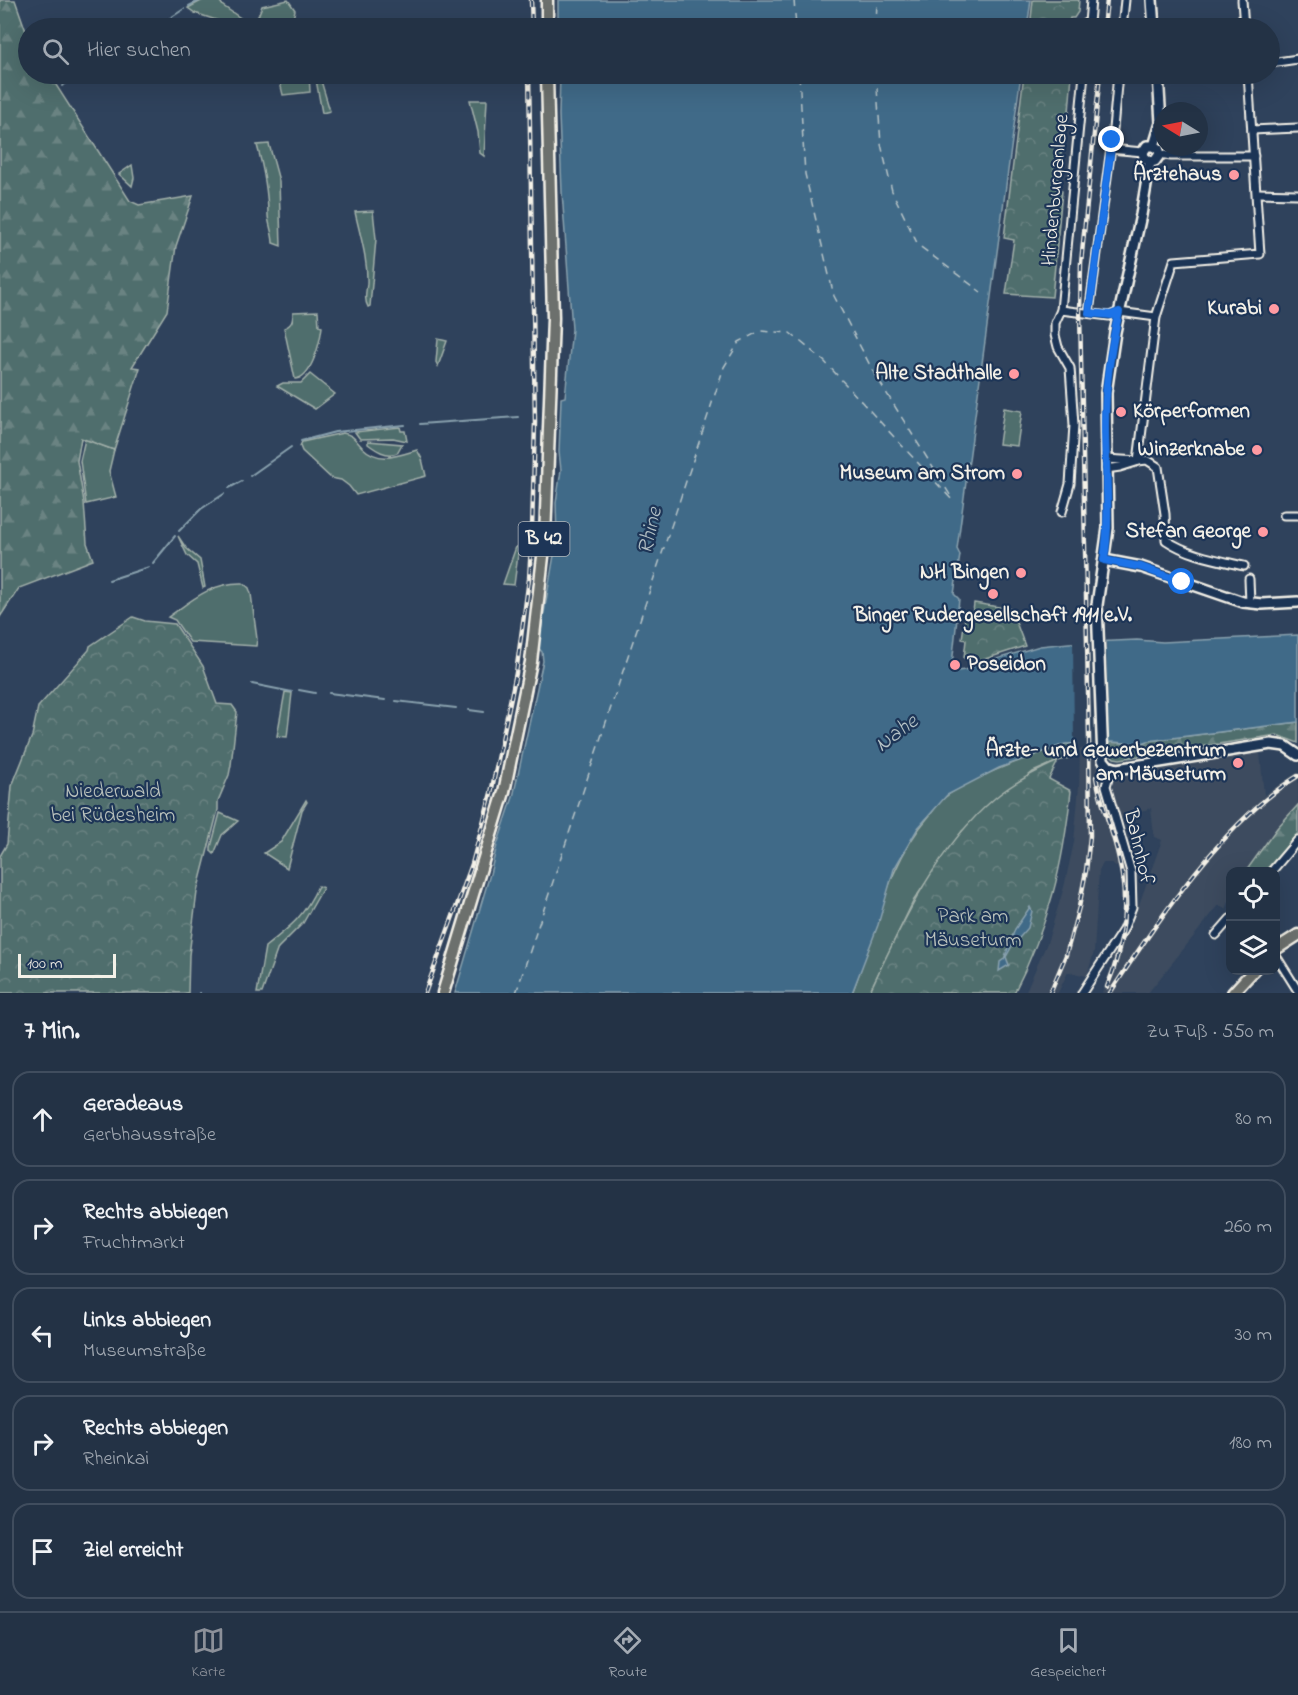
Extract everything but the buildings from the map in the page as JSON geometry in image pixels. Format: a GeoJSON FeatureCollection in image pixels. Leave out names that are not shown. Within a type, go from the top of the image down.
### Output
{"type":"FeatureCollection","features":[{"type":"Feature","properties":{"kind":"main road"},"geometry":{"type":"LineString","coordinates":[[547,0],[547,18]]}},
{"type":"Feature","properties":{"kind":"main road"},"geometry":{"type":"LineString","coordinates":[[1151,3],[1153,18]]}},
{"type":"Feature","properties":{"kind":"main road","name":"B 42"},"geometry":{"type":"LineString","coordinates":[[443,993],[502,798],[531,662],[545,527],[554,298],[548,84]]}},
{"type":"Feature","properties":{"kind":"main road"},"geometry":{"type":"LineString","coordinates":[[1159,84],[1160,102]]}},
{"type":"Feature","properties":{"kind":"main road"},"geometry":{"type":"LineString","coordinates":[[1150,162],[1143,157],[1143,152],[1147,146],[1154,146]]}},
{"type":"Feature","properties":{"kind":"main road"},"geometry":{"type":"LineString","coordinates":[[1150,162],[1158,159],[1159,156]]}},
{"type":"Feature","properties":{"kind":"main road"},"geometry":{"type":"LineString","coordinates":[[1150,162],[1141,215],[1119,312],[1107,384],[1108,528],[1097,605],[1104,762],[1111,768],[1118,769],[1271,744],[1285,746],[1298,755]]}},
{"type":"Feature","properties":{"kind":"main road"},"geometry":{"type":"LineString","coordinates":[[1104,560],[1141,567],[1250,603],[1298,602]]}},
{"type":"Feature","properties":{"kind":"main road"},"geometry":{"type":"LineString","coordinates":[[1280,946],[1298,935]]}},
{"type":"Feature","properties":{"kind":"main road"},"geometry":{"type":"LineString","coordinates":[[1233,993],[1249,975]]}},
{"type":"Feature","properties":{"kind":"street"},"geometry":{"type":"LineString","coordinates":[[1091,0],[1092,18]]}},
{"type":"Feature","properties":{"kind":"street"},"geometry":{"type":"LineString","coordinates":[[1123,18],[1125,0]]}},
{"type":"Feature","properties":{"kind":"street"},"geometry":{"type":"LineString","coordinates":[[1242,0],[1243,18]]}},
{"type":"Feature","properties":{"kind":"street"},"geometry":{"type":"LineString","coordinates":[[1280,61],[1298,58]]}},
{"type":"Feature","properties":{"kind":"street","name":"Hindenburganlage"},"geometry":{"type":"LineString","coordinates":[[1062,512],[1070,484],[1074,425],[1070,368],[1058,347],[1055,323],[1062,310],[1083,84]]}},
{"type":"Feature","properties":{"kind":"street"},"geometry":{"type":"LineString","coordinates":[[1089,313],[1117,84]]}},
{"type":"Feature","properties":{"kind":"street"},"geometry":{"type":"LineString","coordinates":[[1138,461],[1156,317],[1174,261],[1260,254],[1249,84]]}},
{"type":"Feature","properties":{"kind":"street"},"geometry":{"type":"LineString","coordinates":[[1252,130],[1298,128]]}},
{"type":"Feature","properties":{"kind":"street"},"geometry":{"type":"LineString","coordinates":[[1110,149],[1143,152]]}},
{"type":"Feature","properties":{"kind":"street"},"geometry":{"type":"LineString","coordinates":[[1208,156],[1254,156]]}},
{"type":"Feature","properties":{"kind":"street"},"geometry":{"type":"LineString","coordinates":[[1257,193],[1298,193]]}},
{"type":"Feature","properties":{"kind":"street"},"geometry":{"type":"LineString","coordinates":[[1062,310],[1111,315],[1119,312],[1156,317]]}},
{"type":"Feature","properties":{"kind":"street"},"geometry":{"type":"LineString","coordinates":[[1106,459],[1151,460],[1158,467],[1165,514],[1166,540],[1180,547],[1244,566]]}},
{"type":"Feature","properties":{"kind":"street"},"geometry":{"type":"LineString","coordinates":[[1106,469],[1138,461]]}},
{"type":"Feature","properties":{"kind":"street"},"geometry":{"type":"LineString","coordinates":[[1284,515],[1298,515]]}},
{"type":"Feature","properties":{"kind":"street"},"geometry":{"type":"LineString","coordinates":[[1249,579],[1250,603]]}},
{"type":"Feature","properties":{"kind":"street","name":"Bahnhof"},"geometry":{"type":"LineString","coordinates":[[1082,993],[1123,930],[1132,907],[1131,872],[1106,786],[1111,768]]}},
{"type":"Feature","properties":{"kind":"street"},"geometry":{"type":"LineString","coordinates":[[1275,867],[1298,840]]}},
{"type":"Feature","properties":{"kind":"street"},"geometry":{"type":"LineString","coordinates":[[1216,935],[1228,921]]}},
{"type":"Feature","properties":{"kind":"street"},"geometry":{"type":"LineString","coordinates":[[1280,964],[1298,991]]}},
{"type":"Feature","properties":{"kind":"shaded area"},"geometry":{"type":"Polygon","coordinates":[[[1096,748],[1102,794],[1124,861],[1127,885],[1126,913],[1122,914],[1121,881],[1118,868],[1112,863],[1103,863],[1099,871],[1094,952],[1087,976],[1068,972],[1058,993],[1025,993],[1047,943],[1064,887],[1074,842],[1080,749],[1096,748]]]}},
{"type":"Feature","properties":{"kind":"shaded area"},"geometry":{"type":"Polygon","coordinates":[[[1260,752],[1264,795],[1298,772],[1298,805],[1277,828],[1249,867],[1226,867],[1226,909],[1219,905],[1148,993],[1102,993],[1113,962],[1111,960],[1131,927],[1162,840],[1154,837],[1151,808],[1120,818],[1112,787],[1114,779],[1212,759],[1260,752]]]}},
{"type":"Feature","properties":{"kind":"green space"},"geometry":{"type":"Polygon","coordinates":[[[0,0],[15,0],[21,18],[18,18],[18,84],[55,84],[130,201],[139,205],[193,196],[176,246],[167,311],[132,367],[140,368],[114,450],[81,438],[77,461],[84,502],[87,543],[93,560],[19,588],[0,617],[0,0]]]}},
{"type":"Feature","properties":{"kind":"green space"},"geometry":{"type":"Polygon","coordinates":[[[203,0],[219,0],[223,6],[240,18],[210,18],[188,8],[203,0]]]}},
{"type":"Feature","properties":{"kind":"green space"},"geometry":{"type":"Polygon","coordinates":[[[288,0],[295,10],[293,18],[257,18],[262,6],[288,0]]]}},
{"type":"Feature","properties":{"kind":"green space"},"geometry":{"type":"Polygon","coordinates":[[[1033,0],[1079,0],[1078,12],[1074,18],[1031,18],[1033,0]]]}},
{"type":"Feature","properties":{"kind":"green space"},"geometry":{"type":"Polygon","coordinates":[[[280,84],[310,84],[310,92],[283,95],[280,84]]]}},
{"type":"Feature","properties":{"kind":"green space"},"geometry":{"type":"Polygon","coordinates":[[[317,84],[322,84],[330,111],[322,113],[317,84]]]}},
{"type":"Feature","properties":{"kind":"green space"},"geometry":{"type":"Polygon","coordinates":[[[1023,84],[1071,84],[1068,125],[1064,125],[1057,190],[1062,191],[1052,297],[1006,294],[1014,240],[1004,238],[1023,84]]]}},
{"type":"Feature","properties":{"kind":"green space"},"geometry":{"type":"Polygon","coordinates":[[[470,100],[487,100],[484,156],[480,153],[478,132],[470,100]]]}},
{"type":"Feature","properties":{"kind":"green space"},"geometry":{"type":"Polygon","coordinates":[[[269,144],[279,181],[281,246],[273,243],[268,218],[265,180],[257,145],[269,144]]]}},
{"type":"Feature","properties":{"kind":"green space"},"geometry":{"type":"Polygon","coordinates":[[[132,165],[134,178],[132,186],[119,174],[132,165]]]}},
{"type":"Feature","properties":{"kind":"green space"},"geometry":{"type":"Polygon","coordinates":[[[373,211],[376,239],[370,306],[368,307],[366,265],[355,212],[373,211]]]}},
{"type":"Feature","properties":{"kind":"green space"},"geometry":{"type":"Polygon","coordinates":[[[318,311],[319,326],[322,327],[317,350],[306,373],[295,379],[284,328],[292,322],[293,312],[318,311]]]}},
{"type":"Feature","properties":{"kind":"green space"},"geometry":{"type":"Polygon","coordinates":[[[438,339],[447,341],[438,366],[436,362],[438,339]]]}},
{"type":"Feature","properties":{"kind":"green space"},"geometry":{"type":"Polygon","coordinates":[[[310,374],[335,394],[315,409],[277,386],[283,383],[301,383],[310,374]]]}},
{"type":"Feature","properties":{"kind":"green space"},"geometry":{"type":"Polygon","coordinates":[[[1004,408],[1022,411],[1017,446],[999,444],[1004,408]]]}},
{"type":"Feature","properties":{"kind":"green space"},"geometry":{"type":"Polygon","coordinates":[[[400,427],[401,431],[405,431],[407,441],[393,438],[360,439],[355,432],[400,427]]]}},
{"type":"Feature","properties":{"kind":"green space"},"geometry":{"type":"Polygon","coordinates":[[[343,433],[352,436],[368,452],[382,457],[417,450],[426,476],[356,495],[341,480],[331,478],[302,451],[300,446],[302,442],[343,433]]]}},
{"type":"Feature","properties":{"kind":"green space"},"geometry":{"type":"Polygon","coordinates":[[[85,439],[114,450],[109,471],[116,497],[86,504],[80,461],[85,439]]]}},
{"type":"Feature","properties":{"kind":"green space"},"geometry":{"type":"Polygon","coordinates":[[[368,441],[402,444],[397,453],[389,454],[374,448],[368,444],[368,441]]]}},
{"type":"Feature","properties":{"kind":"green space"},"geometry":{"type":"Polygon","coordinates":[[[178,536],[186,548],[200,560],[205,587],[203,588],[197,564],[187,555],[178,536]]]}},
{"type":"Feature","properties":{"kind":"green space"},"geometry":{"type":"Polygon","coordinates":[[[516,547],[519,547],[514,585],[503,584],[516,547]]]}},
{"type":"Feature","properties":{"kind":"green space"},"geometry":{"type":"Polygon","coordinates":[[[232,583],[243,583],[249,588],[251,594],[256,646],[190,642],[175,620],[168,617],[212,589],[232,583]]]}},
{"type":"Feature","properties":{"kind":"green space"},"geometry":{"type":"Polygon","coordinates":[[[974,603],[1011,609],[1025,646],[979,661],[964,658],[966,640],[962,639],[966,611],[973,612],[974,603]]]}},
{"type":"Feature","properties":{"kind":"green space","name":"Niederwald bei Rüdesheim"},"geometry":{"type":"Polygon","coordinates":[[[133,617],[145,621],[175,624],[203,666],[217,704],[232,705],[237,712],[229,775],[218,801],[218,810],[197,892],[189,955],[188,993],[0,993],[0,856],[7,844],[12,786],[32,736],[38,707],[89,650],[90,646],[133,617]]]}},
{"type":"Feature","properties":{"kind":"green space"},"geometry":{"type":"Polygon","coordinates":[[[285,692],[292,693],[287,737],[277,736],[285,692]]]}},
{"type":"Feature","properties":{"kind":"green space"},"geometry":{"type":"Polygon","coordinates":[[[1298,722],[1298,743],[1277,735],[1120,759],[1114,758],[1109,753],[1109,742],[1139,744],[1298,722]]]}},
{"type":"Feature","properties":{"kind":"green space"},"geometry":{"type":"Polygon","coordinates":[[[1065,744],[1071,744],[1074,749],[1073,757],[1033,772],[962,831],[914,900],[869,993],[852,993],[892,877],[915,835],[938,804],[948,795],[976,779],[1065,744]]]}},
{"type":"Feature","properties":{"kind":"green space","name":"Park am Mäuseturm"},"geometry":{"type":"Polygon","coordinates":[[[1058,761],[1049,779],[1071,791],[1064,845],[1053,895],[1037,943],[1014,993],[869,993],[907,915],[955,840],[995,798],[1025,778],[1058,761]]]}},
{"type":"Feature","properties":{"kind":"green space"},"geometry":{"type":"Polygon","coordinates":[[[306,800],[287,868],[264,853],[281,842],[306,800]]]}},
{"type":"Feature","properties":{"kind":"green space"},"geometry":{"type":"Polygon","coordinates":[[[1298,805],[1298,833],[1268,867],[1249,867],[1277,828],[1298,805]]]}},
{"type":"Feature","properties":{"kind":"green space"},"geometry":{"type":"Polygon","coordinates":[[[220,813],[238,821],[222,835],[214,854],[211,847],[220,813]]]}},
{"type":"Feature","properties":{"kind":"green space"},"geometry":{"type":"Polygon","coordinates":[[[318,886],[323,888],[303,923],[278,948],[262,993],[257,993],[265,947],[296,920],[318,886]]]}},
{"type":"Feature","properties":{"kind":"water"},"geometry":{"type":"Polygon","coordinates":[[[558,0],[1031,0],[1028,18],[558,18],[558,0]]]}},
{"type":"Feature","properties":{"kind":"water"},"geometry":{"type":"Polygon","coordinates":[[[560,84],[1020,84],[957,549],[960,555],[954,594],[959,599],[952,665],[957,671],[965,670],[1040,646],[1069,643],[1137,640],[1163,642],[1298,635],[1298,722],[1139,744],[1112,742],[1065,744],[999,768],[947,795],[918,828],[894,869],[878,925],[852,993],[455,993],[513,797],[543,661],[542,652],[538,647],[557,538],[556,503],[561,470],[559,452],[561,398],[565,397],[572,329],[559,115],[560,84]]]}},
{"type":"Feature","properties":{"kind":"water"},"geometry":{"type":"Polygon","coordinates":[[[1030,907],[1032,911],[1028,928],[1012,946],[1006,957],[1009,965],[999,971],[1000,962],[1004,959],[1015,929],[1030,907]]]}},
{"type":"Feature","properties":{"kind":"pier"},"geometry":{"type":"Polygon","coordinates":[[[1106,638],[1109,745],[1098,746],[1094,641],[1096,746],[1074,747],[1073,640],[1106,638]]]}},
{"type":"Feature","properties":{"kind":"waterway"},"geometry":{"type":"LineString","coordinates":[[189,6],[201,0]]}},
{"type":"Feature","properties":{"kind":"waterway"},"geometry":{"type":"LineString","coordinates":[[170,18],[184,9]]}},
{"type":"Feature","properties":{"kind":"waterway"},"geometry":{"type":"LineString","coordinates":[[420,424],[518,417]]}},
{"type":"Feature","properties":{"kind":"waterway"},"geometry":{"type":"LineString","coordinates":[[301,441],[335,432],[405,425]]}},
{"type":"Feature","properties":{"kind":"waterway"},"geometry":{"type":"LineString","coordinates":[[250,476],[291,447]]}},
{"type":"Feature","properties":{"kind":"waterway"},"geometry":{"type":"LineString","coordinates":[[229,488],[242,481]]}},
{"type":"Feature","properties":{"kind":"waterway"},"geometry":{"type":"LineString","coordinates":[[179,531],[201,509],[224,494]]}},
{"type":"Feature","properties":{"kind":"waterway"},"geometry":{"type":"LineString","coordinates":[[153,563],[175,536]]}},
{"type":"Feature","properties":{"kind":"waterway"},"geometry":{"type":"LineString","coordinates":[[109,580],[149,567]]}},
{"type":"Feature","properties":{"kind":"waterway"},"geometry":{"type":"LineString","coordinates":[[252,684],[292,692]]}},
{"type":"Feature","properties":{"kind":"waterway"},"geometry":{"type":"LineString","coordinates":[[299,690],[315,693]]}},
{"type":"Feature","properties":{"kind":"waterway"},"geometry":{"type":"LineString","coordinates":[[329,693],[385,700]]}},
{"type":"Feature","properties":{"kind":"waterway"},"geometry":{"type":"LineString","coordinates":[[396,701],[456,708]]}},
{"type":"Feature","properties":{"kind":"waterway"},"geometry":{"type":"LineString","coordinates":[[469,710],[484,712]]}},
{"type":"Feature","properties":{"kind":"ferry route"},"geometry":{"type":"LineString","coordinates":[[794,0],[795,18]]}},
{"type":"Feature","properties":{"kind":"ferry route"},"geometry":{"type":"LineString","coordinates":[[876,18],[877,0]]}},
{"type":"Feature","properties":{"kind":"ferry route"},"geometry":{"type":"LineString","coordinates":[[800,84],[805,174],[834,296],[874,373],[952,498]]}},
{"type":"Feature","properties":{"kind":"ferry route"},"geometry":{"type":"LineString","coordinates":[[877,84],[881,144],[892,191],[918,245],[981,292]]}},
{"type":"Feature","properties":{"kind":"ferry route"},"geometry":{"type":"LineString","coordinates":[[516,993],[724,367],[739,342],[760,331],[790,333],[824,361],[954,502]]}},
{"type":"Feature","properties":{"kind":"railway"},"geometry":{"type":"LineString","coordinates":[[531,0],[532,18]]}},
{"type":"Feature","properties":{"kind":"railway"},"geometry":{"type":"LineString","coordinates":[[1105,18],[1107,0]]}},
{"type":"Feature","properties":{"kind":"railway"},"geometry":{"type":"LineString","coordinates":[[425,993],[472,864],[491,793],[516,673],[529,579],[535,422],[529,84]]}},
{"type":"Feature","properties":{"kind":"railway"},"geometry":{"type":"LineString","coordinates":[[1050,993],[1066,955],[1079,907],[1090,836],[1080,312],[1081,263],[1099,84]]}},
{"type":"Feature","properties":{"kind":"railway"},"geometry":{"type":"LineString","coordinates":[[1110,993],[1171,904],[1218,846],[1270,796],[1298,776]]}},
{"type":"Feature","properties":{"kind":"railway"},"geometry":{"type":"LineString","coordinates":[[1096,777],[1116,849],[1124,891],[1121,940],[1107,987]]}},
{"type":"Feature","properties":{"kind":"place","name":"Ärztehaus"},"geometry":{"type":"Point","coordinates":[1234,175]}},
{"type":"Feature","properties":{"kind":"place","name":"Kurabi"},"geometry":{"type":"Point","coordinates":[1274,309]}},
{"type":"Feature","properties":{"kind":"place","name":"Alte Stadthalle"},"geometry":{"type":"Point","coordinates":[1014,374]}},
{"type":"Feature","properties":{"kind":"place","name":"Körperformen"},"geometry":{"type":"Point","coordinates":[1121,412]}},
{"type":"Feature","properties":{"kind":"place","name":"Winzerknabe"},"geometry":{"type":"Point","coordinates":[1257,450]}},
{"type":"Feature","properties":{"kind":"place","name":"Museum am Strom"},"geometry":{"type":"Point","coordinates":[1017,474]}},
{"type":"Feature","properties":{"kind":"place","name":"Stefan George"},"geometry":{"type":"Point","coordinates":[1263,532]}},
{"type":"Feature","properties":{"kind":"place","name":"NH Bingen"},"geometry":{"type":"Point","coordinates":[1021,573]}},
{"type":"Feature","properties":{"kind":"place","name":"Binger Rudergesellschaft 1911 e.V."},"geometry":{"type":"Point","coordinates":[993,594]}},
{"type":"Feature","properties":{"kind":"place","name":"Poseidon"},"geometry":{"type":"Point","coordinates":[955,665]}},
{"type":"Feature","properties":{"kind":"place","name":"Ärzte- und Gewerbezentrum am Mäuseturm"},"geometry":{"type":"Point","coordinates":[1238,763]}},
{"type":"Feature","properties":{"kind":"route"},"geometry":{"type":"LineString","coordinates":[[1112,140],[1089,313],[1114,315],[1119,312],[1106,393],[1105,445],[1108,521],[1104,560],[1141,567],[1182,582]]}},
{"type":"Feature","properties":{"kind":"water label","name":"Rhine"},"geometry":{"type":"Point","coordinates":[651,531]}},
{"type":"Feature","properties":{"kind":"water label","name":"Nahe"},"geometry":{"type":"Point","coordinates":[897,734]}}]}
